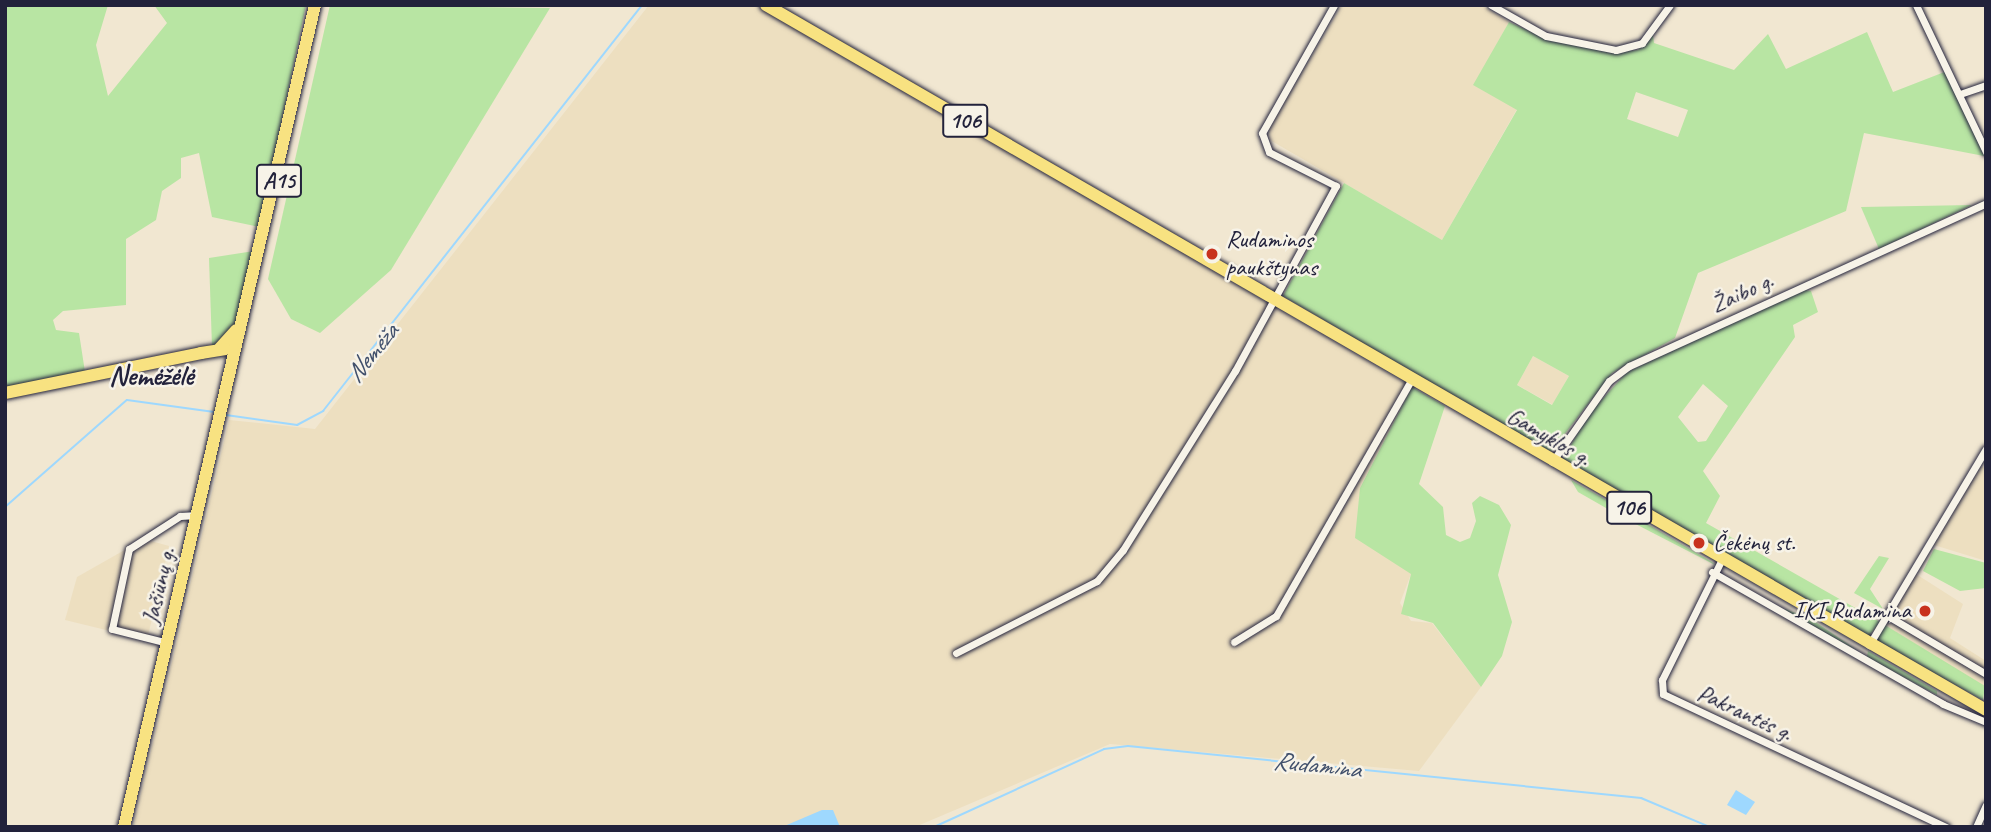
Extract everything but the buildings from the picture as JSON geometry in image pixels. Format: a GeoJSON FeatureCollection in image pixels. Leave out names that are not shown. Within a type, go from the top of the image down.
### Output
{"type":"FeatureCollection","features":[{"type":"Feature","properties":{"kind":"main road","name":"Jašiūnų g."},"geometry":{"type":"LineString","coordinates":[[227,353],[241,318],[317,5]]}},
{"type":"Feature","properties":{"kind":"main road","name":"Jašiūnų g."},"geometry":{"type":"LineString","coordinates":[[124,827],[231,374],[227,353],[317,5]]}},
{"type":"Feature","properties":{"kind":"main road","name":"106"},"geometry":{"type":"LineString","coordinates":[[766,5],[1275,302]]}},
{"type":"Feature","properties":{"kind":"main road","name":"Gamyklos g."},"geometry":{"type":"LineString","coordinates":[[1275,302],[1986,712]]}},
{"type":"Feature","properties":{"kind":"main road"},"geometry":{"type":"LineString","coordinates":[[5,393],[201,354],[227,353]]}},
{"type":"Feature","properties":{"kind":"street"},"geometry":{"type":"LineString","coordinates":[[956,653],[1097,581],[1192,443],[1275,302],[1336,186],[1269,152],[1262,133],[1334,5]]}},
{"type":"Feature","properties":{"kind":"street"},"geometry":{"type":"LineString","coordinates":[[1491,5],[1546,36],[1616,50],[1642,43],[1670,5]]}},
{"type":"Feature","properties":{"kind":"street"},"geometry":{"type":"LineString","coordinates":[[1916,5],[1986,152]]}},
{"type":"Feature","properties":{"kind":"street"},"geometry":{"type":"LineString","coordinates":[[1960,94],[1986,85]]}},
{"type":"Feature","properties":{"kind":"street","name":"Žaibo g."},"geometry":{"type":"LineString","coordinates":[[1552,463],[1609,381],[1629,366],[1986,203]]}},
{"type":"Feature","properties":{"kind":"street"},"geometry":{"type":"LineString","coordinates":[[1234,642],[1276,616],[1411,380]]}},
{"type":"Feature","properties":{"kind":"street"},"geometry":{"type":"LineString","coordinates":[[1869,645],[1986,449]]}},
{"type":"Feature","properties":{"kind":"street"},"geometry":{"type":"LineString","coordinates":[[168,643],[112,629],[129,549],[180,516],[198,515]]}},
{"type":"Feature","properties":{"kind":"street","name":"Pakrantės g."},"geometry":{"type":"LineString","coordinates":[[1721,561],[1712,572],[1662,680],[1663,694],[1946,827]]}},
{"type":"Feature","properties":{"kind":"street"},"geometry":{"type":"LineString","coordinates":[[1712,572],[1986,712]]}},
{"type":"Feature","properties":{"kind":"street"},"geometry":{"type":"LineString","coordinates":[[1888,616],[1986,674]]}},
{"type":"Feature","properties":{"kind":"street"},"geometry":{"type":"LineString","coordinates":[[1976,827],[1986,805]]}},
{"type":"Feature","properties":{"kind":"shaded area"},"geometry":{"type":"Polygon","coordinates":[[[649,5],[759,5],[1412,387],[1360,488],[1411,574],[1400,603],[1411,621],[1432,623],[1481,687],[1419,771],[1110,744],[915,827],[133,827],[229,420],[315,429],[649,5]]]}},
{"type":"Feature","properties":{"kind":"shaded area"},"geometry":{"type":"Polygon","coordinates":[[[1342,5],[1481,5],[1509,22],[1474,85],[1517,109],[1442,240],[1270,140],[1269,129],[1342,5]]]}},
{"type":"Feature","properties":{"kind":"shaded area"},"geometry":{"type":"Polygon","coordinates":[[[1533,356],[1569,376],[1553,405],[1517,385],[1533,356]]]}},
{"type":"Feature","properties":{"kind":"shaded area"},"geometry":{"type":"Polygon","coordinates":[[[1979,466],[1986,468],[1986,561],[1934,545],[1979,466]]]}},
{"type":"Feature","properties":{"kind":"shaded area"},"geometry":{"type":"Polygon","coordinates":[[[144,539],[169,546],[147,640],[65,620],[77,577],[144,539]]]}},
{"type":"Feature","properties":{"kind":"shaded area"},"geometry":{"type":"Polygon","coordinates":[[[1916,574],[1963,604],[1950,638],[1986,661],[1986,690],[1885,625],[1916,574]]]}},
{"type":"Feature","properties":{"kind":"green space"},"geometry":{"type":"Polygon","coordinates":[[[5,5],[108,5],[96,45],[108,96],[167,23],[154,5],[306,5],[259,227],[212,217],[199,153],[181,158],[181,178],[162,191],[156,220],[126,239],[126,305],[63,311],[53,320],[56,330],[79,333],[85,372],[5,387],[5,5]]]}},
{"type":"Feature","properties":{"kind":"green space"},"geometry":{"type":"Polygon","coordinates":[[[330,5],[550,8],[391,270],[320,333],[291,319],[268,279],[330,5]]]}},
{"type":"Feature","properties":{"kind":"green space"},"geometry":{"type":"Polygon","coordinates":[[[1509,22],[1545,38],[1618,52],[1638,50],[1653,35],[1654,43],[1734,70],[1768,34],[1786,69],[1867,32],[1893,92],[1947,71],[1984,156],[1864,133],[1846,211],[1698,273],[1675,338],[1612,373],[1550,453],[1283,296],[1344,183],[1442,240],[1517,110],[1473,85],[1509,22]],[[1636,92],[1627,119],[1678,137],[1688,110],[1636,92]],[[1533,356],[1517,385],[1552,405],[1569,376],[1533,356]]]}},
{"type":"Feature","properties":{"kind":"green space"},"geometry":{"type":"Polygon","coordinates":[[[1972,205],[1879,249],[1861,207],[1972,205]]]}},
{"type":"Feature","properties":{"kind":"green space"},"geometry":{"type":"Polygon","coordinates":[[[254,251],[235,324],[212,347],[209,258],[254,251]]]}},
{"type":"Feature","properties":{"kind":"green space"},"geometry":{"type":"Polygon","coordinates":[[[1804,290],[1811,291],[1818,312],[1793,325],[1795,337],[1703,471],[1720,496],[1706,523],[1880,622],[1869,636],[1563,459],[1588,415],[1627,372],[1804,290]],[[1703,384],[1678,417],[1698,442],[1706,441],[1728,406],[1703,384]]]}},
{"type":"Feature","properties":{"kind":"green space"},"geometry":{"type":"Polygon","coordinates":[[[1412,387],[1445,406],[1419,484],[1443,507],[1446,535],[1460,542],[1470,538],[1476,521],[1472,503],[1480,496],[1499,505],[1511,525],[1498,575],[1512,622],[1502,656],[1481,687],[1433,623],[1401,614],[1411,574],[1355,538],[1360,488],[1412,387]]]}},
{"type":"Feature","properties":{"kind":"green space"},"geometry":{"type":"Polygon","coordinates":[[[1571,480],[1615,505],[1620,516],[1578,492],[1571,480]]]}},
{"type":"Feature","properties":{"kind":"green space"},"geometry":{"type":"Polygon","coordinates":[[[1625,511],[1712,562],[1715,565],[1622,517],[1625,511]]]}},
{"type":"Feature","properties":{"kind":"green space"},"geometry":{"type":"Polygon","coordinates":[[[1934,549],[1986,563],[1986,588],[1960,591],[1923,571],[1934,549]]]}},
{"type":"Feature","properties":{"kind":"green space"},"geometry":{"type":"Polygon","coordinates":[[[1879,556],[1889,558],[1870,589],[1883,609],[1854,593],[1879,556]]]}},
{"type":"Feature","properties":{"kind":"green space"},"geometry":{"type":"Polygon","coordinates":[[[1785,609],[1811,619],[1857,650],[1790,615],[1785,609]]]}},
{"type":"Feature","properties":{"kind":"green space"},"geometry":{"type":"Polygon","coordinates":[[[1885,625],[1985,686],[1983,700],[1875,642],[1885,625]]]}},
{"type":"Feature","properties":{"kind":"green space"},"geometry":{"type":"Polygon","coordinates":[[[1868,651],[1937,691],[1937,695],[1867,657],[1868,651]]]}},
{"type":"Feature","properties":{"kind":"water"},"geometry":{"type":"Polygon","coordinates":[[[1736,790],[1755,802],[1746,815],[1727,805],[1736,790]]]}},
{"type":"Feature","properties":{"kind":"water"},"geometry":{"type":"Polygon","coordinates":[[[822,810],[833,810],[840,827],[782,827],[822,810]]]}},
{"type":"Feature","properties":{"kind":"waterway","name":"Nemėža"},"geometry":{"type":"LineString","coordinates":[[226,415],[297,425],[323,411],[642,5]]}},
{"type":"Feature","properties":{"kind":"waterway","name":"Nemėža"},"geometry":{"type":"LineString","coordinates":[[5,507],[127,400],[214,412]]}},
{"type":"Feature","properties":{"kind":"waterway","name":"Rudamina"},"geometry":{"type":"LineString","coordinates":[[934,827],[1104,749],[1128,746],[1641,798],[1710,827]]}},
{"type":"Feature","properties":{"kind":"place","name":"Rudaminos paukštynas"},"geometry":{"type":"Point","coordinates":[1212,254]}},
{"type":"Feature","properties":{"kind":"place","name":"Čekėnų st."},"geometry":{"type":"Point","coordinates":[1699,543]}},
{"type":"Feature","properties":{"kind":"place","name":"IKI Rudamina"},"geometry":{"type":"Point","coordinates":[1925,611]}},
{"type":"Feature","properties":{"kind":"district","name":"Nemėžėlė"},"geometry":{"type":"Point","coordinates":[151,376]}}]}
